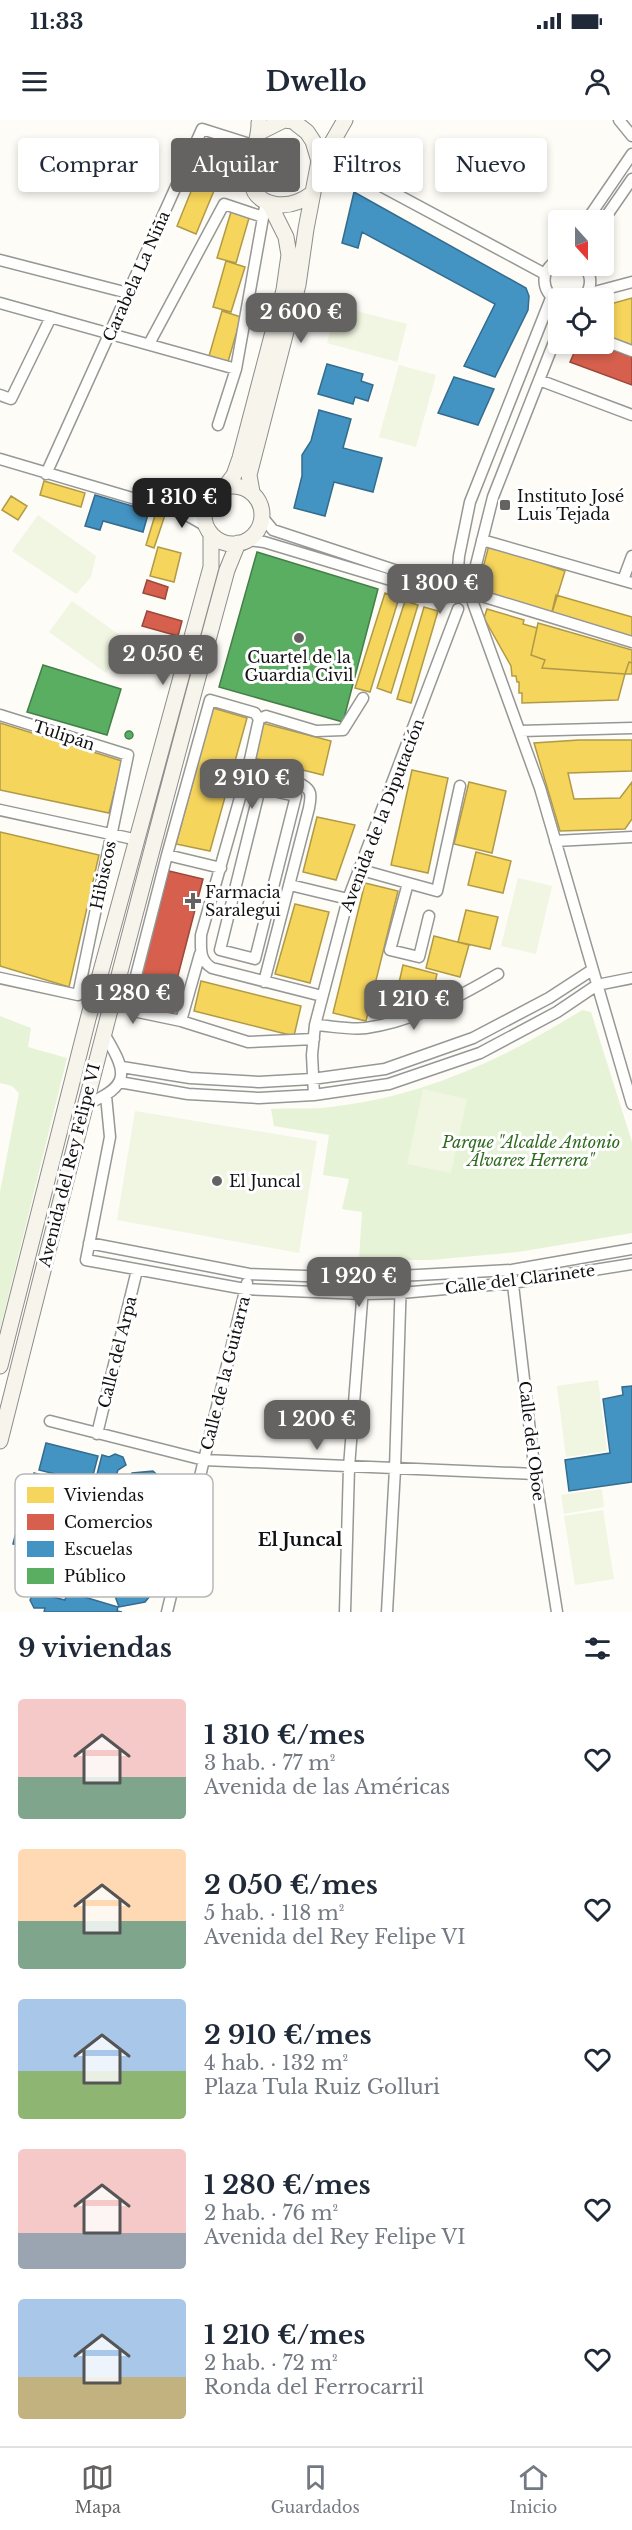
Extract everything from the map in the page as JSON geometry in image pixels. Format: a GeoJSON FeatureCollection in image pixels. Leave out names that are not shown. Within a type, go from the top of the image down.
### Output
{"type":"FeatureCollection","features":[{"type":"Feature","properties":{"kind":"main road"},"geometry":{"type":"LineString","coordinates":[[312,143],[307,132],[290,120],[258,132],[251,167],[252,186],[266,207],[277,216],[289,255],[284,290],[240,458],[234,475],[225,487],[209,498],[205,507],[209,530],[228,543],[242,542],[255,535],[262,518],[262,508],[252,492],[249,475],[298,285],[313,193]]}},
{"type":"Feature","properties":{"kind":"main road"},"geometry":{"type":"LineString","coordinates":[[335,138],[345,121]]}},
{"type":"Feature","properties":{"kind":"main road"},"geometry":{"type":"LineString","coordinates":[[266,207],[294,204],[313,193]]}},
{"type":"Feature","properties":{"kind":"main road"},"geometry":{"type":"LineString","coordinates":[[225,487],[234,485],[252,492]]}},
{"type":"Feature","properties":{"kind":"main road","name":"Avenida del Rey Felipe VI"},"geometry":{"type":"LineString","coordinates":[[0,1366],[88,1019],[211,567],[209,530]]}},
{"type":"Feature","properties":{"kind":"main road","name":"Avenida del Rey Felipe VI"},"geometry":{"type":"LineString","coordinates":[[0,1441],[84,1105],[226,570],[242,542]]}},
{"type":"Feature","properties":{"kind":"street"},"geometry":{"type":"LineString","coordinates":[[619,120],[632,136]]}},
{"type":"Feature","properties":{"kind":"street","name":"Carabela La Niña"},"geometry":{"type":"LineString","coordinates":[[46,474],[202,129],[258,132]]}},
{"type":"Feature","properties":{"kind":"street"},"geometry":{"type":"LineString","coordinates":[[593,210],[632,154]]}},
{"type":"Feature","properties":{"kind":"street"},"geometry":{"type":"LineString","coordinates":[[611,210],[632,179]]}},
{"type":"Feature","properties":{"kind":"street"},"geometry":{"type":"LineString","coordinates":[[392,192],[545,274]]}},
{"type":"Feature","properties":{"kind":"street"},"geometry":{"type":"LineString","coordinates":[[149,344],[224,204],[266,207],[236,369],[218,425]]}},
{"type":"Feature","properties":{"kind":"street"},"geometry":{"type":"LineString","coordinates":[[0,260],[128,293]]}},
{"type":"Feature","properties":{"kind":"street"},"geometry":{"type":"LineString","coordinates":[[548,270],[545,274],[545,287],[548,291]]}},
{"type":"Feature","properties":{"kind":"street"},"geometry":{"type":"LineString","coordinates":[[611,288],[632,282]]}},
{"type":"Feature","properties":{"kind":"street"},"geometry":{"type":"LineString","coordinates":[[0,303],[236,369]]}},
{"type":"Feature","properties":{"kind":"street"},"geometry":{"type":"LineString","coordinates":[[0,395],[11,399],[51,317]]}},
{"type":"Feature","properties":{"kind":"street"},"geometry":{"type":"LineString","coordinates":[[548,317],[470,502],[451,589],[451,605],[458,609],[466,608],[473,594],[482,540],[493,497],[549,354]]}},
{"type":"Feature","properties":{"kind":"street"},"geometry":{"type":"LineString","coordinates":[[614,344],[632,351]]}},
{"type":"Feature","properties":{"kind":"street"},"geometry":{"type":"LineString","coordinates":[[539,380],[632,415]]}},
{"type":"Feature","properties":{"kind":"street"},"geometry":{"type":"LineString","coordinates":[[0,459],[183,513],[209,530]]}},
{"type":"Feature","properties":{"kind":"street"},"geometry":{"type":"LineString","coordinates":[[168,509],[205,507]]}},
{"type":"Feature","properties":{"kind":"street"},"geometry":{"type":"LineString","coordinates":[[262,518],[273,530],[451,589]]}},
{"type":"Feature","properties":{"kind":"street"},"geometry":{"type":"LineString","coordinates":[[482,540],[628,581],[632,556]]}},
{"type":"Feature","properties":{"kind":"street"},"geometry":{"type":"LineString","coordinates":[[242,542],[264,542],[451,589]]}},
{"type":"Feature","properties":{"kind":"street"},"geometry":{"type":"LineString","coordinates":[[451,589],[462,581],[473,594],[555,841],[632,1104]]}},
{"type":"Feature","properties":{"kind":"street"},"geometry":{"type":"LineString","coordinates":[[473,594],[632,642]]}},
{"type":"Feature","properties":{"kind":"street","name":"Avenida de la Diputación"},"geometry":{"type":"LineString","coordinates":[[314,1095],[312,1079],[315,1024],[348,899],[458,609]]}},
{"type":"Feature","properties":{"kind":"street"},"geometry":{"type":"LineString","coordinates":[[259,719],[266,716],[316,731],[343,730],[363,698]]}},
{"type":"Feature","properties":{"kind":"street"},"geometry":{"type":"LineString","coordinates":[[181,1021],[200,954],[201,935],[247,773],[259,719],[255,713],[210,700],[131,995],[133,1011],[181,1021],[248,1042],[314,1039]]}},
{"type":"Feature","properties":{"kind":"street","name":"Tulipán"},"geometry":{"type":"LineString","coordinates":[[0,715],[128,755]]}},
{"type":"Feature","properties":{"kind":"street"},"geometry":{"type":"LineString","coordinates":[[520,731],[632,728]]}},
{"type":"Feature","properties":{"kind":"street","name":"Hibiscos"},"geometry":{"type":"LineString","coordinates":[[0,978],[78,995],[128,755]]}},
{"type":"Feature","properties":{"kind":"street"},"geometry":{"type":"LineString","coordinates":[[247,773],[262,773],[294,782],[306,787],[310,794],[309,808],[264,982]]}},
{"type":"Feature","properties":{"kind":"street"},"geometry":{"type":"LineString","coordinates":[[358,869],[437,891],[460,786]]}},
{"type":"Feature","properties":{"kind":"street"},"geometry":{"type":"LineString","coordinates":[[260,788],[296,796],[255,959],[219,950],[260,788]]}},
{"type":"Feature","properties":{"kind":"street"},"geometry":{"type":"LineString","coordinates":[[0,810],[138,840]]}},
{"type":"Feature","properties":{"kind":"street"},"geometry":{"type":"LineString","coordinates":[[555,841],[632,837]]}},
{"type":"Feature","properties":{"kind":"street"},"geometry":{"type":"LineString","coordinates":[[167,855],[221,868]]}},
{"type":"Feature","properties":{"kind":"street"},"geometry":{"type":"LineString","coordinates":[[408,883],[390,950],[419,957],[429,916]]}},
{"type":"Feature","properties":{"kind":"street"},"geometry":{"type":"LineString","coordinates":[[290,885],[348,899]]}},
{"type":"Feature","properties":{"kind":"street"},"geometry":{"type":"LineString","coordinates":[[200,954],[205,964],[212,968],[322,996]]}},
{"type":"Feature","properties":{"kind":"street"},"geometry":{"type":"LineString","coordinates":[[122,1067],[190,1078],[259,1082],[312,1079],[385,1069],[473,1038],[549,998],[592,970]]}},
{"type":"Feature","properties":{"kind":"street"},"geometry":{"type":"LineString","coordinates":[[315,1024],[364,1028],[404,1020],[457,998],[498,974]]}},
{"type":"Feature","properties":{"kind":"street"},"geometry":{"type":"LineString","coordinates":[[120,1082],[188,1094],[259,1098],[314,1095],[389,1084],[480,1053],[557,1012],[597,985],[632,978]]}},
{"type":"Feature","properties":{"kind":"street"},"geometry":{"type":"LineString","coordinates":[[84,1105],[106,1096],[120,1082],[122,1067],[103,1032]]}},
{"type":"Feature","properties":{"kind":"street"},"geometry":{"type":"LineString","coordinates":[[89,1243],[110,1137],[106,1096]]}},
{"type":"Feature","properties":{"kind":"street","name":"Calle del Clarinete"},"geometry":{"type":"LineString","coordinates":[[632,1249],[512,1270],[362,1278],[249,1274],[89,1243],[86,1260],[245,1289],[363,1294],[401,1293],[512,1283],[632,1264]]}},
{"type":"Feature","properties":{"kind":"street","name":"Calle del Arpa"},"geometry":{"type":"LineString","coordinates":[[97,1434],[137,1270]]}},
{"type":"Feature","properties":{"kind":"street","name":"Calle del Oboe"},"geometry":{"type":"LineString","coordinates":[[512,1270],[535,1474],[557,1612]]}},
{"type":"Feature","properties":{"kind":"street","name":"Calle de la Guitarra"},"geometry":{"type":"LineString","coordinates":[[201,1474],[249,1274]]}},
{"type":"Feature","properties":{"kind":"street"},"geometry":{"type":"LineString","coordinates":[[387,1612],[395,1469],[400,1277]]}},
{"type":"Feature","properties":{"kind":"street"},"geometry":{"type":"LineString","coordinates":[[345,1612],[349,1467],[363,1294],[362,1278]]}},
{"type":"Feature","properties":{"kind":"street"},"geometry":{"type":"LineString","coordinates":[[50,1421],[204,1460],[535,1474]]}},
{"type":"Feature","properties":{"kind":"street","name":"Calle de la Guitarra"},"geometry":{"type":"LineString","coordinates":[[167,1612],[171,1597]]}},
{"type":"Feature","properties":{"kind":"green space"},"geometry":{"type":"Polygon","coordinates":[[[337,306],[407,324],[397,362],[327,343],[337,306]]]}},
{"type":"Feature","properties":{"kind":"green space"},"geometry":{"type":"Polygon","coordinates":[[[399,365],[436,375],[416,447],[379,437],[399,365]]]}},
{"type":"Feature","properties":{"kind":"green space"},"geometry":{"type":"Polygon","coordinates":[[[38,515],[96,556],[91,577],[76,594],[12,551],[38,515]]]}},
{"type":"Feature","properties":{"kind":"green space"},"geometry":{"type":"Polygon","coordinates":[[[72,601],[128,641],[106,673],[49,632],[72,601]]]}},
{"type":"Feature","properties":{"kind":"green space"},"geometry":{"type":"Polygon","coordinates":[[[518,878],[552,886],[536,954],[501,946],[518,878]]]}},
{"type":"Feature","properties":{"kind":"green space","name":"Parque \"Alcalde Antonio Álvarez Herrera\""},"geometry":{"type":"Polygon","coordinates":[[[582,1010],[591,1012],[632,1142],[632,1233],[518,1252],[431,1260],[359,1260],[362,1212],[342,1209],[349,1179],[323,1175],[329,1135],[274,1126],[271,1109],[322,1108],[357,1103],[425,1086],[458,1075],[521,1046],[582,1010]]]}},
{"type":"Feature","properties":{"kind":"green space"},"geometry":{"type":"Polygon","coordinates":[[[0,1016],[31,1028],[28,1047],[67,1058],[0,1330],[0,1192],[19,1093],[12,1086],[0,1083],[0,1016]]]}},
{"type":"Feature","properties":{"kind":"green space"},"geometry":{"type":"Polygon","coordinates":[[[423,1089],[467,1099],[451,1173],[407,1164],[423,1089]]]}},
{"type":"Feature","properties":{"kind":"green space","name":"El Juncal"},"geometry":{"type":"Polygon","coordinates":[[[135,1111],[317,1141],[299,1253],[117,1220],[135,1111]]]}},
{"type":"Feature","properties":{"kind":"green space"},"geometry":{"type":"Polygon","coordinates":[[[598,1380],[607,1451],[566,1457],[557,1386],[598,1380]]]}},
{"type":"Feature","properties":{"kind":"green space"},"geometry":{"type":"Polygon","coordinates":[[[602,1489],[604,1507],[564,1514],[561,1495],[602,1489]]]}},
{"type":"Feature","properties":{"kind":"green space"},"geometry":{"type":"Polygon","coordinates":[[[603,1510],[614,1579],[575,1585],[564,1516],[603,1510]]]}},
{"type":"Feature","properties":{"kind":"building: Viviendas"},"geometry":{"type":"Polygon","coordinates":[[[191,192],[214,192],[196,234],[177,226],[191,192]]]}},
{"type":"Feature","properties":{"kind":"building: Viviendas"},"geometry":{"type":"Polygon","coordinates":[[[231,212],[249,218],[236,263],[217,258],[231,212]]]}},
{"type":"Feature","properties":{"kind":"building: Viviendas"},"geometry":{"type":"Polygon","coordinates":[[[226,261],[245,267],[231,312],[213,307],[226,261]]]}},
{"type":"Feature","properties":{"kind":"building: Viviendas"},"geometry":{"type":"Polygon","coordinates":[[[632,298],[632,346],[614,340],[614,303],[632,298]]]}},
{"type":"Feature","properties":{"kind":"building: Viviendas"},"geometry":{"type":"Polygon","coordinates":[[[222,311],[241,317],[228,362],[209,356],[222,311]]]}},
{"type":"Feature","properties":{"kind":"building: Viviendas"},"geometry":{"type":"Polygon","coordinates":[[[44,481],[85,493],[81,507],[40,495],[44,481]]]}},
{"type":"Feature","properties":{"kind":"building: Viviendas"},"geometry":{"type":"Polygon","coordinates":[[[11,496],[27,506],[18,520],[2,510],[11,496]]]}},
{"type":"Feature","properties":{"kind":"building: Viviendas"},"geometry":{"type":"Polygon","coordinates":[[[156,512],[165,515],[154,548],[146,545],[156,512]]]}},
{"type":"Feature","properties":{"kind":"building: Viviendas"},"geometry":{"type":"Polygon","coordinates":[[[489,545],[565,571],[551,616],[477,591],[489,545]]]}},
{"type":"Feature","properties":{"kind":"building: Viviendas"},"geometry":{"type":"Polygon","coordinates":[[[158,547],[181,553],[174,582],[150,576],[158,547]]]}},
{"type":"Feature","properties":{"kind":"building: Viviendas"},"geometry":{"type":"Polygon","coordinates":[[[385,593],[399,598],[370,692],[355,688],[385,593]]]}},
{"type":"Feature","properties":{"kind":"building: Viviendas"},"geometry":{"type":"Polygon","coordinates":[[[556,595],[632,617],[632,639],[551,616],[556,595]]]}},
{"type":"Feature","properties":{"kind":"building: Viviendas"},"geometry":{"type":"Polygon","coordinates":[[[405,601],[418,605],[391,693],[377,688],[405,601]]]}},
{"type":"Feature","properties":{"kind":"building: Viviendas"},"geometry":{"type":"Polygon","coordinates":[[[424,607],[438,611],[411,703],[397,699],[424,607]]]}},
{"type":"Feature","properties":{"kind":"building: Viviendas"},"geometry":{"type":"Polygon","coordinates":[[[487,609],[524,620],[523,624],[537,628],[531,655],[545,660],[542,668],[625,674],[618,700],[522,703],[519,682],[516,676],[512,676],[511,666],[484,618],[487,609]]]}},
{"type":"Feature","properties":{"kind":"building: Viviendas"},"geometry":{"type":"Polygon","coordinates":[[[538,623],[632,650],[632,663],[629,662],[625,674],[542,668],[545,660],[531,655],[538,623]]]}},
{"type":"Feature","properties":{"kind":"building: Viviendas"},"geometry":{"type":"Polygon","coordinates":[[[629,662],[632,663],[632,674],[625,674],[629,662]]]}},
{"type":"Feature","properties":{"kind":"building: Viviendas"},"geometry":{"type":"Polygon","coordinates":[[[213,708],[247,718],[210,851],[176,844],[213,708]]]}},
{"type":"Feature","properties":{"kind":"building: Viviendas"},"geometry":{"type":"Polygon","coordinates":[[[0,723],[122,761],[109,813],[0,790],[0,723]]]}},
{"type":"Feature","properties":{"kind":"building: Viviendas"},"geometry":{"type":"Polygon","coordinates":[[[262,723],[331,741],[323,775],[254,758],[262,723]]]}},
{"type":"Feature","properties":{"kind":"building: Viviendas"},"geometry":{"type":"Polygon","coordinates":[[[632,740],[632,771],[568,773],[574,799],[620,798],[632,782],[632,819],[625,829],[560,831],[534,743],[632,740]]]}},
{"type":"Feature","properties":{"kind":"building: Viviendas"},"geometry":{"type":"Polygon","coordinates":[[[412,770],[448,778],[428,873],[391,865],[412,770]]]}},
{"type":"Feature","properties":{"kind":"building: Viviendas"},"geometry":{"type":"Polygon","coordinates":[[[469,782],[506,791],[492,853],[454,844],[469,782]]]}},
{"type":"Feature","properties":{"kind":"building: Viviendas"},"geometry":{"type":"Polygon","coordinates":[[[317,817],[355,825],[336,880],[303,872],[317,817]]]}},
{"type":"Feature","properties":{"kind":"building: Viviendas"},"geometry":{"type":"Polygon","coordinates":[[[0,832],[99,855],[69,987],[0,966],[0,832]]]}},
{"type":"Feature","properties":{"kind":"building: Viviendas"},"geometry":{"type":"Polygon","coordinates":[[[476,852],[511,861],[503,893],[468,885],[476,852]]]}},
{"type":"Feature","properties":{"kind":"building: Viviendas"},"geometry":{"type":"Polygon","coordinates":[[[365,883],[398,891],[366,1021],[333,1013],[365,883]]]}},
{"type":"Feature","properties":{"kind":"building: Viviendas"},"geometry":{"type":"Polygon","coordinates":[[[295,904],[329,912],[310,983],[275,974],[295,904]]]}},
{"type":"Feature","properties":{"kind":"building: Viviendas"},"geometry":{"type":"Polygon","coordinates":[[[466,910],[498,917],[490,949],[458,942],[466,910]]]}},
{"type":"Feature","properties":{"kind":"building: Viviendas"},"geometry":{"type":"Polygon","coordinates":[[[434,936],[469,945],[460,977],[426,968],[434,936]]]}},
{"type":"Feature","properties":{"kind":"building: Viviendas"},"geometry":{"type":"Polygon","coordinates":[[[403,965],[437,974],[430,1004],[396,996],[403,965]]]}},
{"type":"Feature","properties":{"kind":"building: Viviendas"},"geometry":{"type":"Polygon","coordinates":[[[201,981],[301,1006],[294,1036],[194,1011],[201,981]]]}},
{"type":"Feature","properties":{"kind":"building: Comercios"},"geometry":{"type":"Polygon","coordinates":[[[614,350],[632,357],[632,385],[570,362],[574,354],[614,354],[614,350]]]}},
{"type":"Feature","properties":{"kind":"building: Comercios"},"geometry":{"type":"Polygon","coordinates":[[[147,580],[168,587],[165,599],[143,593],[147,580]]]}},
{"type":"Feature","properties":{"kind":"building: Comercios"},"geometry":{"type":"Polygon","coordinates":[[[147,611],[182,621],[178,636],[142,626],[147,611]]]}},
{"type":"Feature","properties":{"kind":"building: Comercios"},"geometry":{"type":"Polygon","coordinates":[[[169,871],[203,879],[168,1014],[133,1005],[169,871]]]}},
{"type":"Feature","properties":{"kind":"building: Escuelas"},"geometry":{"type":"Polygon","coordinates":[[[354,192],[526,288],[529,296],[528,310],[495,377],[464,366],[495,304],[362,232],[358,248],[342,243],[354,192]]]}},
{"type":"Feature","properties":{"kind":"building: Escuelas"},"geometry":{"type":"Polygon","coordinates":[[[327,364],[363,374],[361,381],[373,385],[368,401],[355,397],[353,404],[318,394],[327,364]]]}},
{"type":"Feature","properties":{"kind":"building: Escuelas"},"geometry":{"type":"Polygon","coordinates":[[[454,377],[494,389],[478,425],[438,413],[454,377]]]}},
{"type":"Feature","properties":{"kind":"building: Escuelas"},"geometry":{"type":"Polygon","coordinates":[[[319,410],[351,419],[343,448],[382,458],[373,492],[334,482],[325,516],[294,508],[302,476],[302,455],[311,441],[319,410]]]}},
{"type":"Feature","properties":{"kind":"building: Escuelas"},"geometry":{"type":"Polygon","coordinates":[[[95,495],[149,511],[143,532],[103,521],[100,530],[85,526],[95,495]]]}},
{"type":"Feature","properties":{"kind":"building: Escuelas"},"geometry":{"type":"Polygon","coordinates":[[[632,1386],[632,1482],[569,1491],[565,1460],[610,1453],[603,1399],[623,1395],[622,1387],[632,1386]]]}},
{"type":"Feature","properties":{"kind":"building: Escuelas"},"geometry":{"type":"Polygon","coordinates":[[[46,1443],[98,1456],[93,1474],[55,1474],[39,1470],[46,1443]]]}},
{"type":"Feature","properties":{"kind":"building: Escuelas"},"geometry":{"type":"Polygon","coordinates":[[[115,1454],[123,1457],[126,1465],[118,1470],[117,1474],[97,1474],[102,1455],[109,1457],[115,1454]]]}},
{"type":"Feature","properties":{"kind":"building: Escuelas"},"geometry":{"type":"Polygon","coordinates":[[[153,1471],[156,1474],[132,1474],[153,1471]]]}},
{"type":"Feature","properties":{"kind":"building: Escuelas"},"geometry":{"type":"Polygon","coordinates":[[[32,1597],[53,1597],[65,1600],[66,1597],[84,1597],[118,1607],[117,1611],[122,1612],[44,1612],[45,1608],[34,1608],[30,1600],[32,1597]]]}},
{"type":"Feature","properties":{"kind":"building: Escuelas"},"geometry":{"type":"Polygon","coordinates":[[[115,1597],[149,1597],[145,1602],[119,1607],[115,1597]]]}},
{"type":"Feature","properties":{"kind":"building: Público","name":"Cuartel de la Guardia Civil"},"geometry":{"type":"Polygon","coordinates":[[[257,552],[378,589],[343,722],[219,687],[257,552]]]}},
{"type":"Feature","properties":{"kind":"building: Público"},"geometry":{"type":"Polygon","coordinates":[[[43,665],[121,689],[107,735],[27,712],[43,665]]]}},
{"type":"Feature","properties":{"kind":"building: Público"},"geometry":{"type":"Polygon","coordinates":[[[129,731],[133,735],[129,739],[125,735],[129,731]]]}},
{"type":"Feature","properties":{"kind":"place","name":"Instituto José Luis Tejada"},"geometry":{"type":"Point","coordinates":[505,505]}},
{"type":"Feature","properties":{"kind":"place","name":"Cuartel de la Guardia Civil"},"geometry":{"type":"Point","coordinates":[299,638]}},
{"type":"Feature","properties":{"kind":"place","name":"Farmacia Saralegui"},"geometry":{"type":"Point","coordinates":[193,901]}},
{"type":"Feature","properties":{"kind":"place","name":"El Juncal"},"geometry":{"type":"Point","coordinates":[217,1181]}},
{"type":"Feature","properties":{"kind":"district","name":"El Juncal"},"geometry":{"type":"Point","coordinates":[300,1540]}}]}
